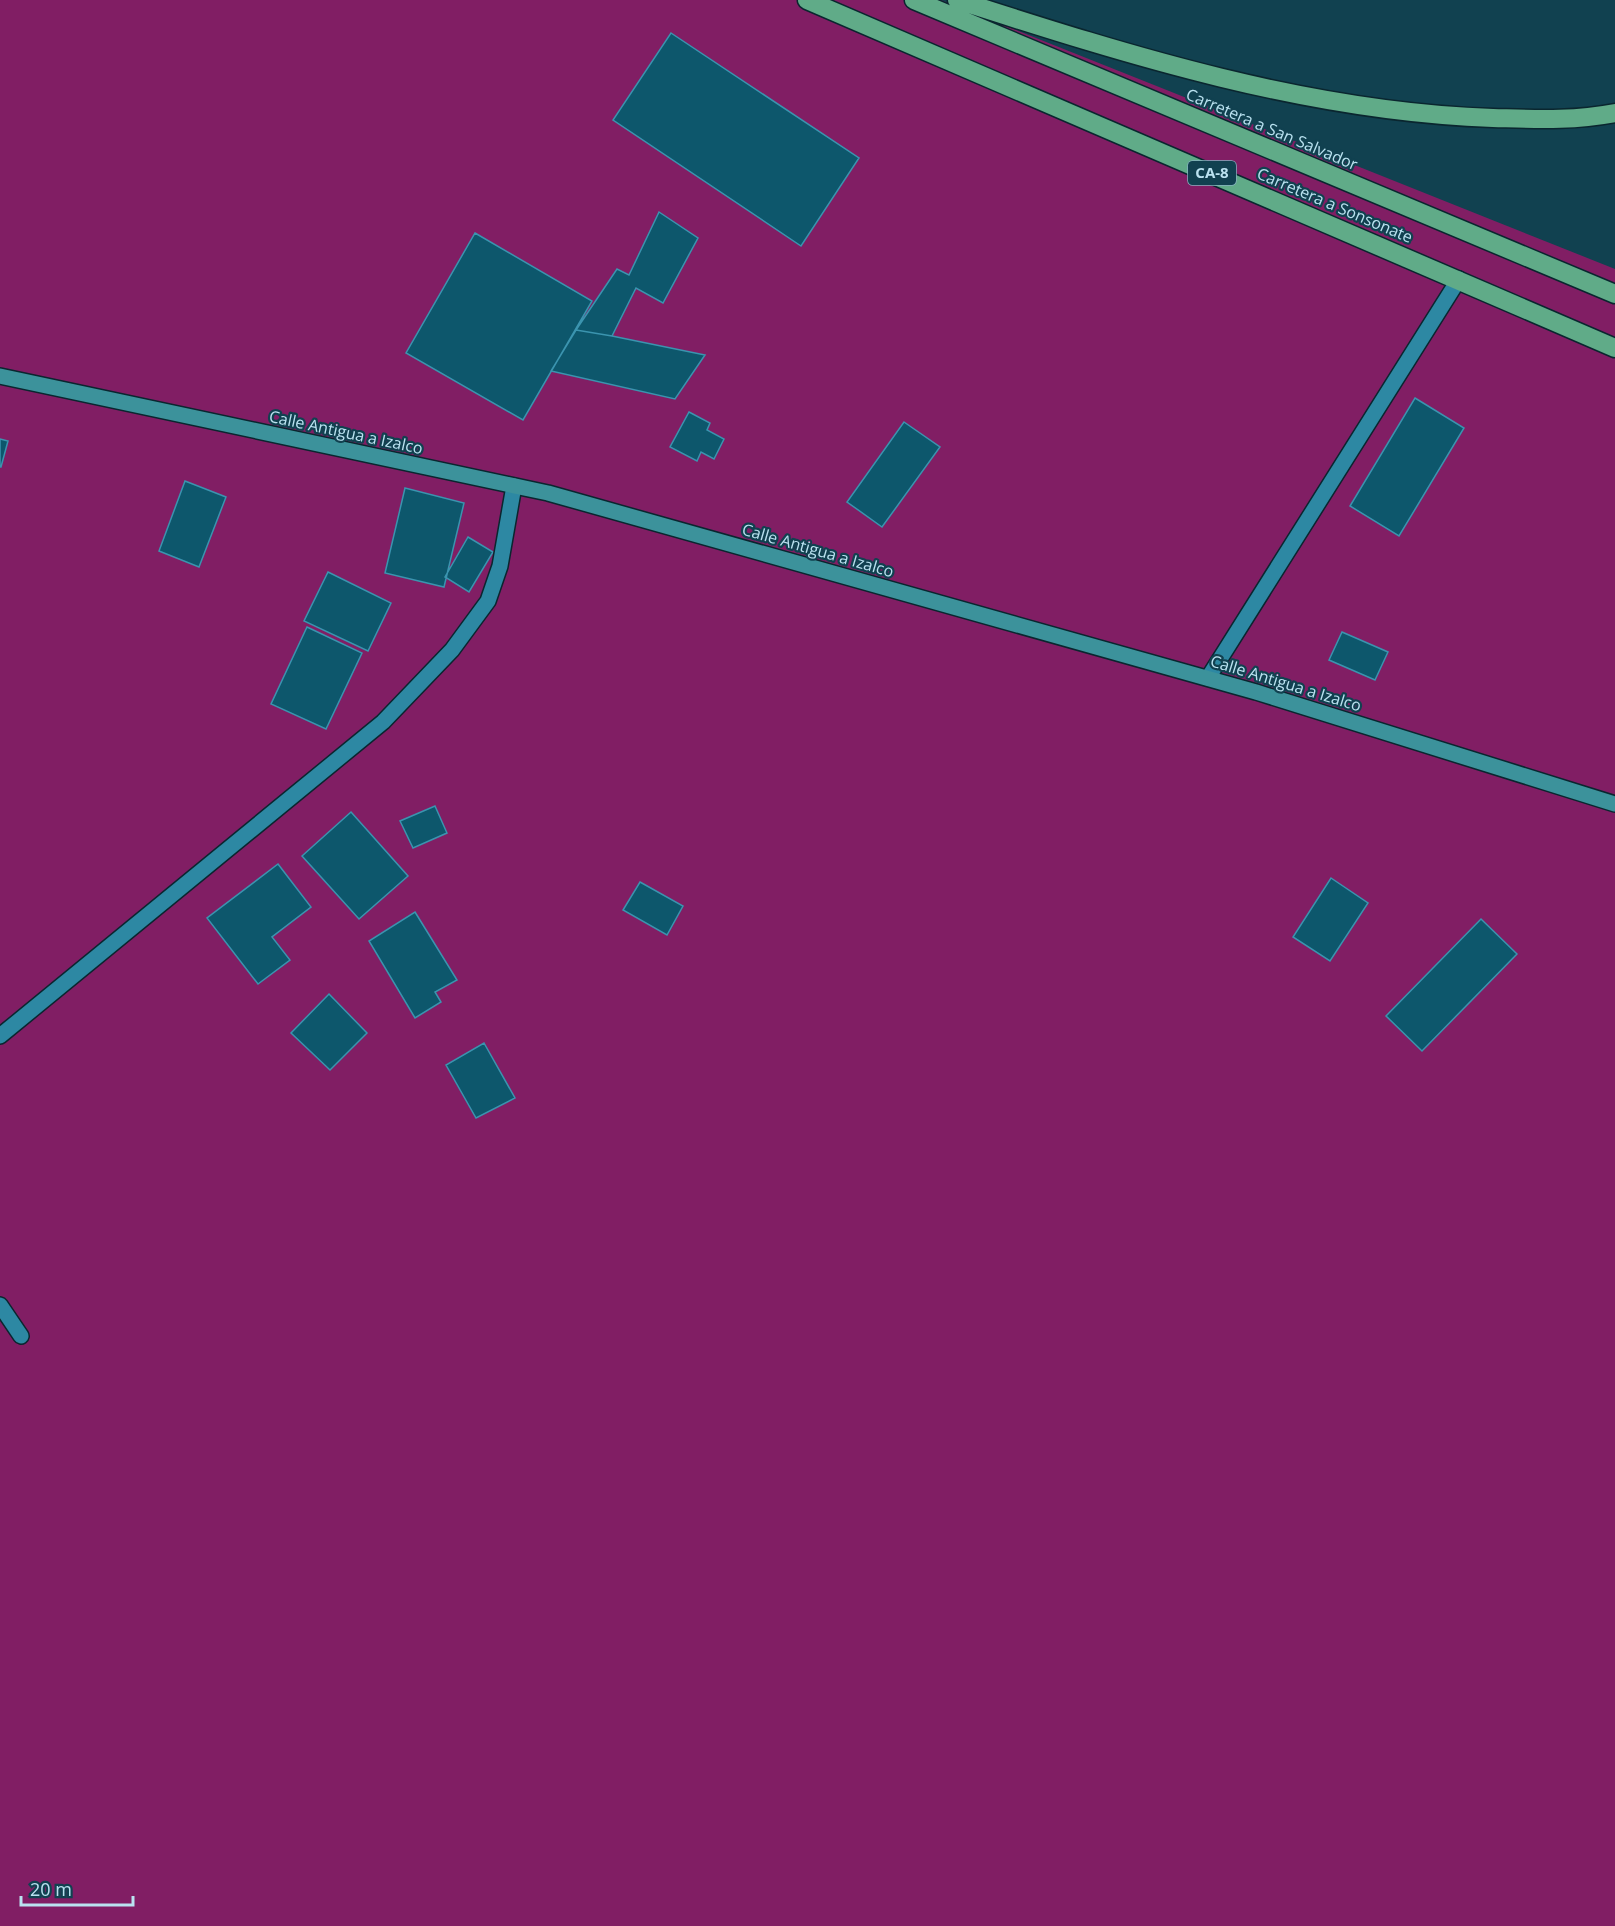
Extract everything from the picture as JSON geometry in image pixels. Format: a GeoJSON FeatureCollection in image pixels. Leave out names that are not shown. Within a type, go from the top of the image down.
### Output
{"type":"FeatureCollection","features":[{"type":"Feature","properties":{"kind":"highway","name":"Carretera a Sonsonate"},"geometry":{"type":"LineString","coordinates":[[807,0],[1615,348]]}},
{"type":"Feature","properties":{"kind":"highway","name":"Carretera a San Salvador"},"geometry":{"type":"LineString","coordinates":[[914,0],[1615,294]]}},
{"type":"Feature","properties":{"kind":"highway"},"geometry":{"type":"LineString","coordinates":[[957,0],[1099,45],[1224,79],[1343,102],[1449,116],[1579,120],[1615,113]]}},
{"type":"Feature","properties":{"kind":"street"},"geometry":{"type":"LineString","coordinates":[[1208,678],[1459,279]]}},
{"type":"Feature","properties":{"kind":"street","name":"Calle Antigua a Izalco"},"geometry":{"type":"LineString","coordinates":[[0,376],[578,501],[1208,678],[1615,804]]}},
{"type":"Feature","properties":{"kind":"street"},"geometry":{"type":"LineString","coordinates":[[0,1036],[383,722],[452,650],[488,601],[500,566],[514,486]]}},
{"type":"Feature","properties":{"kind":"street"},"geometry":{"type":"LineString","coordinates":[[0,1305],[21,1336]]}},
{"type":"Feature","properties":{"kind":"shaded area"},"geometry":{"type":"Polygon","coordinates":[[[0,0],[941,0],[1615,269],[1615,1926],[0,1926],[0,0]]]}},
{"type":"Feature","properties":{"kind":"building"},"geometry":{"type":"Polygon","coordinates":[[[671,33],[859,158],[801,246],[613,120],[671,33]]]}},
{"type":"Feature","properties":{"kind":"building"},"geometry":{"type":"Polygon","coordinates":[[[659,212],[698,238],[663,303],[636,288],[612,336],[576,330],[617,269],[629,275],[659,212]]]}},
{"type":"Feature","properties":{"kind":"building"},"geometry":{"type":"Polygon","coordinates":[[[475,233],[592,301],[523,420],[406,353],[475,233]]]}},
{"type":"Feature","properties":{"kind":"building"},"geometry":{"type":"Polygon","coordinates":[[[576,330],[705,355],[675,399],[551,371],[576,330]]]}},
{"type":"Feature","properties":{"kind":"building"},"geometry":{"type":"Polygon","coordinates":[[[1415,398],[1464,428],[1399,536],[1350,506],[1415,398]]]}},
{"type":"Feature","properties":{"kind":"building"},"geometry":{"type":"Polygon","coordinates":[[[689,412],[710,423],[707,430],[724,439],[714,459],[701,452],[697,461],[670,447],[689,412]]]}},
{"type":"Feature","properties":{"kind":"building"},"geometry":{"type":"Polygon","coordinates":[[[904,422],[940,447],[882,527],[847,502],[904,422]]]}},
{"type":"Feature","properties":{"kind":"building"},"geometry":{"type":"Polygon","coordinates":[[[0,439],[8,441],[1,467],[0,467],[0,439]]]}},
{"type":"Feature","properties":{"kind":"building"},"geometry":{"type":"Polygon","coordinates":[[[185,481],[226,497],[199,567],[159,551],[185,481]]]}},
{"type":"Feature","properties":{"kind":"building"},"geometry":{"type":"Polygon","coordinates":[[[405,488],[464,503],[444,587],[385,573],[405,488]]]}},
{"type":"Feature","properties":{"kind":"building"},"geometry":{"type":"Polygon","coordinates":[[[468,537],[493,552],[469,592],[445,577],[468,537]]]}},
{"type":"Feature","properties":{"kind":"building"},"geometry":{"type":"Polygon","coordinates":[[[328,572],[391,603],[368,651],[304,621],[328,572]]]}},
{"type":"Feature","properties":{"kind":"building"},"geometry":{"type":"Polygon","coordinates":[[[307,627],[362,653],[326,729],[271,704],[307,627]]]}},
{"type":"Feature","properties":{"kind":"building"},"geometry":{"type":"Polygon","coordinates":[[[1342,632],[1388,652],[1375,680],[1329,660],[1342,632]]]}},
{"type":"Feature","properties":{"kind":"building"},"geometry":{"type":"Polygon","coordinates":[[[435,806],[447,833],[413,848],[400,821],[435,806]]]}},
{"type":"Feature","properties":{"kind":"building"},"geometry":{"type":"Polygon","coordinates":[[[351,812],[408,876],[359,919],[302,856],[351,812]]]}},
{"type":"Feature","properties":{"kind":"building"},"geometry":{"type":"Polygon","coordinates":[[[278,864],[311,907],[272,937],[290,960],[258,984],[207,918],[278,864]]]}},
{"type":"Feature","properties":{"kind":"building"},"geometry":{"type":"Polygon","coordinates":[[[1331,878],[1368,903],[1330,961],[1293,937],[1331,878]]]}},
{"type":"Feature","properties":{"kind":"building"},"geometry":{"type":"Polygon","coordinates":[[[640,882],[683,906],[667,935],[623,910],[640,882]]]}},
{"type":"Feature","properties":{"kind":"building"},"geometry":{"type":"Polygon","coordinates":[[[415,912],[457,980],[435,992],[441,1002],[415,1018],[369,941],[415,912]]]}},
{"type":"Feature","properties":{"kind":"building"},"geometry":{"type":"Polygon","coordinates":[[[1481,919],[1517,954],[1422,1051],[1386,1016],[1481,919]]]}},
{"type":"Feature","properties":{"kind":"building"},"geometry":{"type":"Polygon","coordinates":[[[329,994],[367,1033],[330,1070],[291,1033],[329,994]]]}},
{"type":"Feature","properties":{"kind":"building"},"geometry":{"type":"Polygon","coordinates":[[[484,1043],[515,1098],[476,1118],[446,1065],[484,1043]]]}}]}
